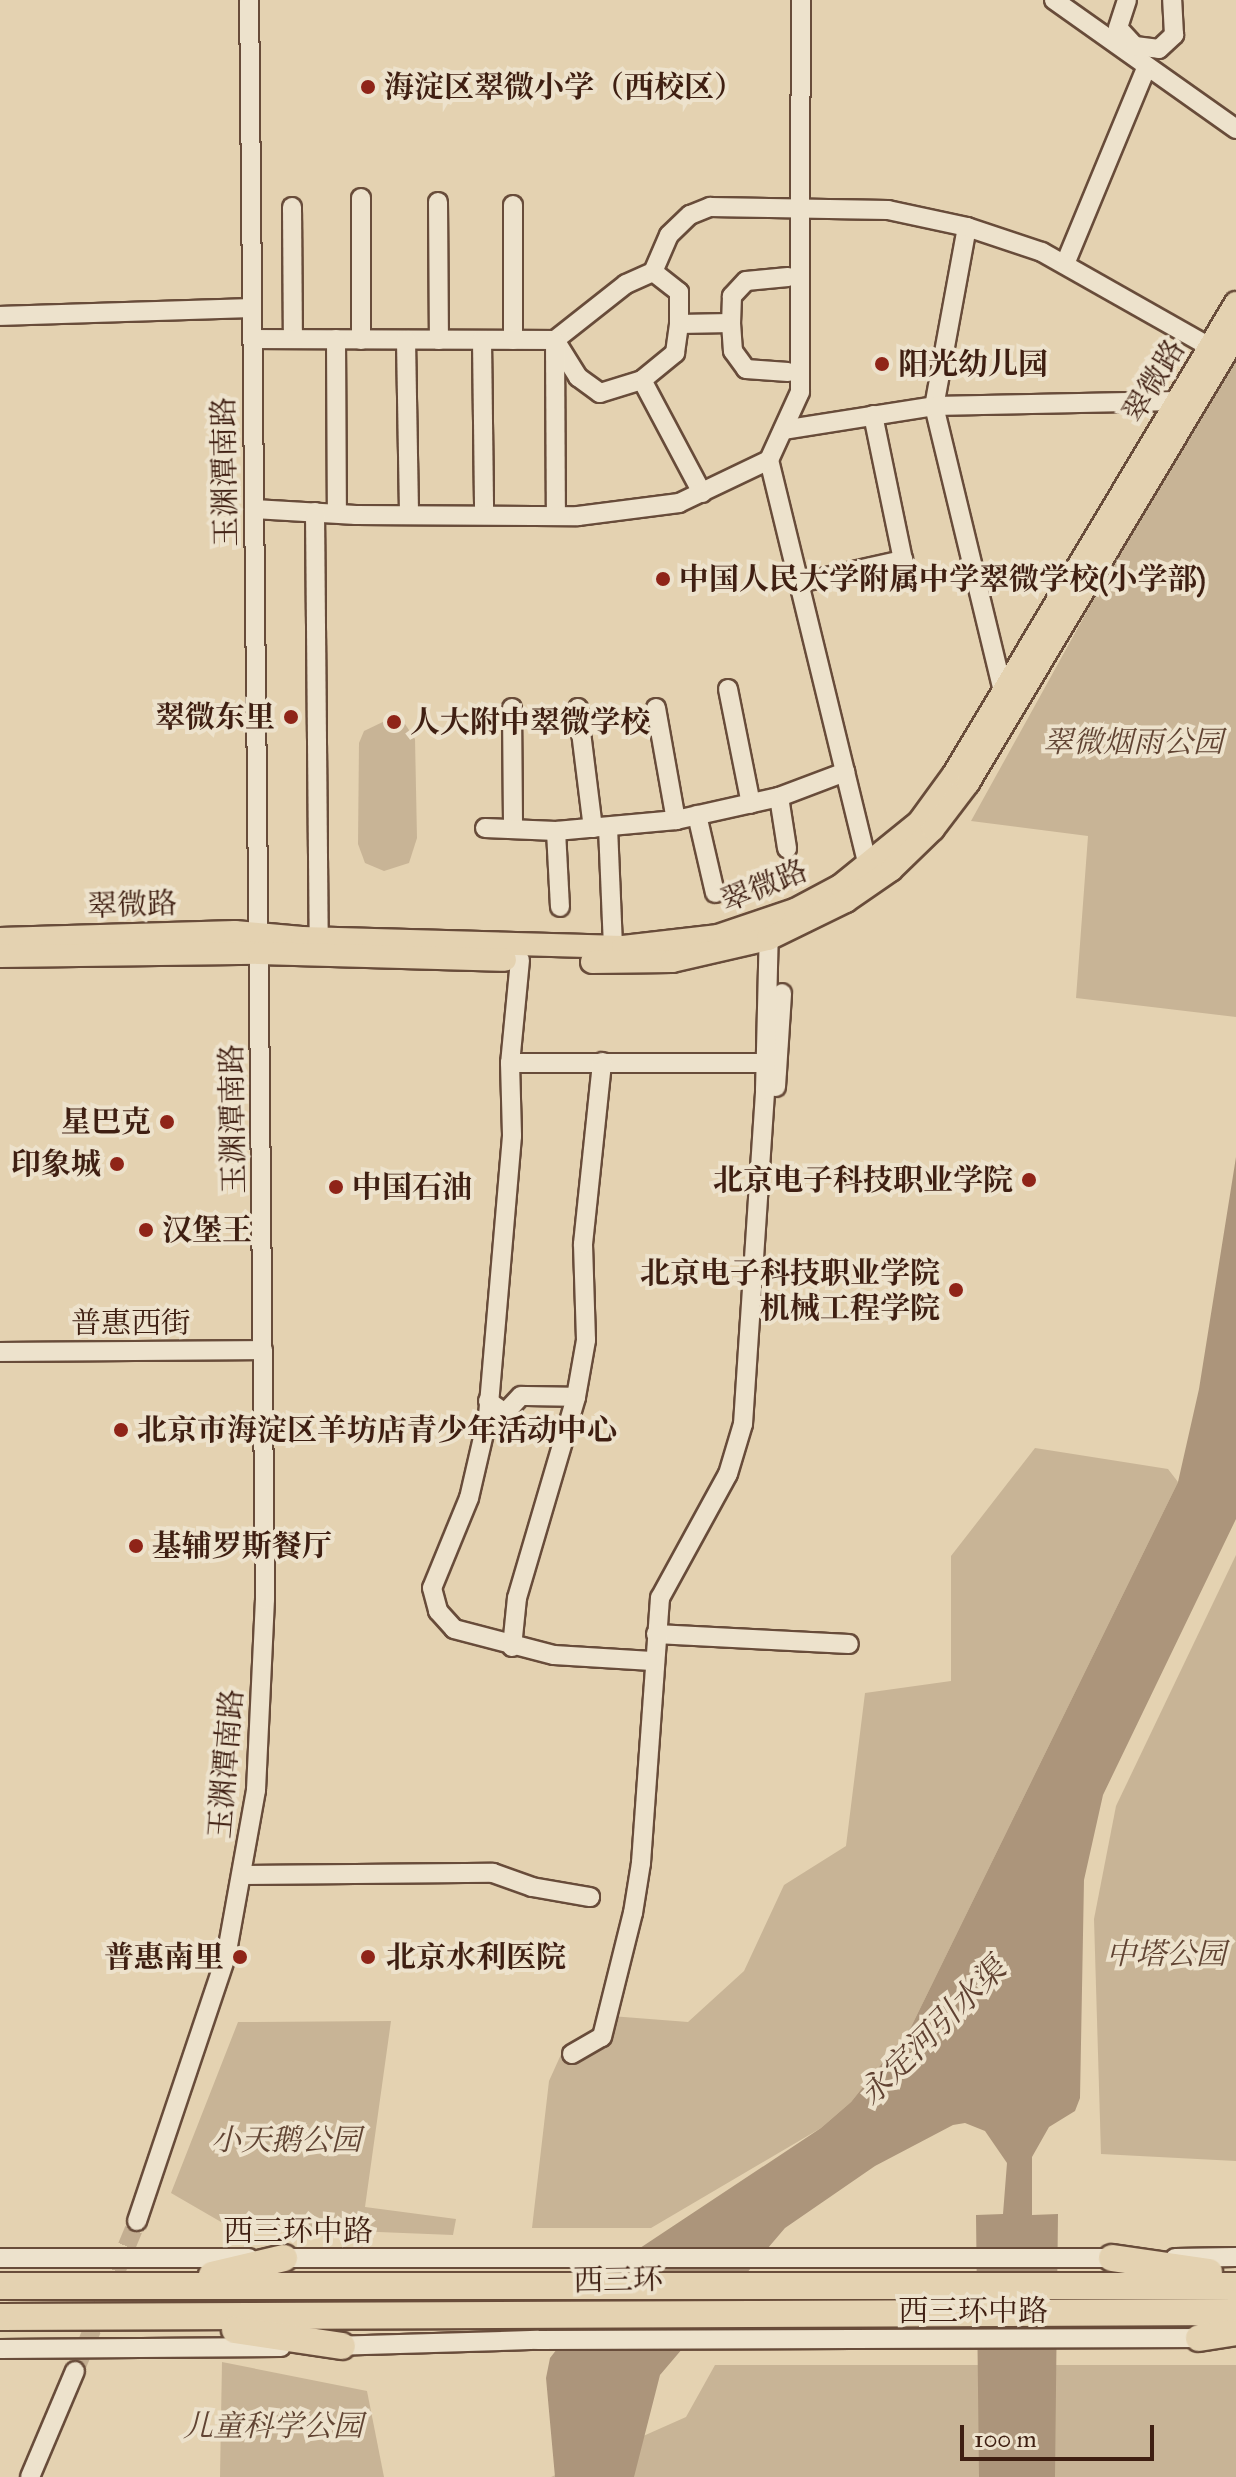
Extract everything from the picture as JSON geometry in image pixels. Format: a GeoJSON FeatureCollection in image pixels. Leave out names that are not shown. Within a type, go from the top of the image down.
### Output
{"type":"FeatureCollection","features":[{"type":"Feature","properties":{"kind":"highway"},"geometry":{"type":"LineString","coordinates":[[166,2285],[284,2258]]}},
{"type":"Feature","properties":{"kind":"highway"},"geometry":{"type":"LineString","coordinates":[[1112,2258],[1236,2276]]}},
{"type":"Feature","properties":{"kind":"highway","name":"西三环"},"geometry":{"type":"LineString","coordinates":[[0,2286],[1236,2286]]}},
{"type":"Feature","properties":{"kind":"highway","name":"西三环"},"geometry":{"type":"LineString","coordinates":[[0,2317],[735,2311],[1236,2312]]}},
{"type":"Feature","properties":{"kind":"highway"},"geometry":{"type":"LineString","coordinates":[[160,2318],[342,2346]]}},
{"type":"Feature","properties":{"kind":"highway"},"geometry":{"type":"LineString","coordinates":[[1199,2338],[1236,2334]]}},
{"type":"Feature","properties":{"kind":"main road","name":"翠微路"},"geometry":{"type":"LineString","coordinates":[[0,956],[319,939],[613,947],[772,931],[868,866],[919,822],[1003,691],[1236,303]]}},
{"type":"Feature","properties":{"kind":"main road","name":"翠微路"},"geometry":{"type":"LineString","coordinates":[[0,939],[260,944],[520,960],[672,961],[772,931],[846,901],[891,870],[933,829],[968,783],[1236,335]]}},
{"type":"Feature","properties":{"kind":"street","name":"玉渊潭南路"},"geometry":{"type":"LineString","coordinates":[[137,2221],[226,1957],[244,1875],[256,1790],[265,1599],[249,0]]}},
{"type":"Feature","properties":{"kind":"street"},"geometry":{"type":"LineString","coordinates":[[801,0],[800,392],[769,460],[868,866]]}},
{"type":"Feature","properties":{"kind":"street"},"geometry":{"type":"LineString","coordinates":[[1054,0],[1236,129]]}},
{"type":"Feature","properties":{"kind":"street"},"geometry":{"type":"LineString","coordinates":[[1127,0],[1118,28],[1135,46],[1159,49],[1174,35],[1172,0]]}},
{"type":"Feature","properties":{"kind":"street"},"geometry":{"type":"LineString","coordinates":[[1065,264],[1147,66]]}},
{"type":"Feature","properties":{"kind":"street"},"geometry":{"type":"LineString","coordinates":[[361,198],[361,340]]}},
{"type":"Feature","properties":{"kind":"street"},"geometry":{"type":"LineString","coordinates":[[438,202],[439,340]]}},
{"type":"Feature","properties":{"kind":"street"},"geometry":{"type":"LineString","coordinates":[[513,205],[513,340]]}},
{"type":"Feature","properties":{"kind":"street"},"geometry":{"type":"LineString","coordinates":[[292,207],[293,339]]}},
{"type":"Feature","properties":{"kind":"street"},"geometry":{"type":"LineString","coordinates":[[252,339],[555,340],[626,284],[653,272],[669,235],[690,215],[710,207],[801,212],[888,210],[967,227],[1065,264],[1210,347]]}},
{"type":"Feature","properties":{"kind":"street"},"geometry":{"type":"LineString","coordinates":[[967,227],[934,406],[1003,691]]}},
{"type":"Feature","properties":{"kind":"street"},"geometry":{"type":"LineString","coordinates":[[555,340],[578,377],[600,393],[642,380],[675,353],[679,324],[679,292],[653,272]]}},
{"type":"Feature","properties":{"kind":"street"},"geometry":{"type":"LineString","coordinates":[[788,277],[746,281],[732,296],[731,323],[733,351],[746,369],[788,372]]}},
{"type":"Feature","properties":{"kind":"street"},"geometry":{"type":"LineString","coordinates":[[0,316],[251,308]]}},
{"type":"Feature","properties":{"kind":"street"},"geometry":{"type":"LineString","coordinates":[[679,324],[731,323]]}},
{"type":"Feature","properties":{"kind":"street"},"geometry":{"type":"LineString","coordinates":[[336,339],[337,513]]}},
{"type":"Feature","properties":{"kind":"street"},"geometry":{"type":"LineString","coordinates":[[406,340],[409,514]]}},
{"type":"Feature","properties":{"kind":"street"},"geometry":{"type":"LineString","coordinates":[[482,340],[484,514]]}},
{"type":"Feature","properties":{"kind":"street"},"geometry":{"type":"LineString","coordinates":[[555,340],[556,515]]}},
{"type":"Feature","properties":{"kind":"street"},"geometry":{"type":"LineString","coordinates":[[642,380],[702,493]]}},
{"type":"Feature","properties":{"kind":"street"},"geometry":{"type":"LineString","coordinates":[[783,430],[934,406],[1177,401]]}},
{"type":"Feature","properties":{"kind":"street"},"geometry":{"type":"LineString","coordinates":[[799,583],[903,560],[873,415]]}},
{"type":"Feature","properties":{"kind":"street"},"geometry":{"type":"LineString","coordinates":[[254,509],[556,515],[679,503],[769,460]]}},
{"type":"Feature","properties":{"kind":"street"},"geometry":{"type":"LineString","coordinates":[[315,512],[319,939]]}},
{"type":"Feature","properties":{"kind":"street"},"geometry":{"type":"LineString","coordinates":[[728,689],[751,804]]}},
{"type":"Feature","properties":{"kind":"street"},"geometry":{"type":"LineString","coordinates":[[512,708],[513,829]]}},
{"type":"Feature","properties":{"kind":"street"},"geometry":{"type":"LineString","coordinates":[[578,708],[600,828],[613,947]]}},
{"type":"Feature","properties":{"kind":"street"},"geometry":{"type":"LineString","coordinates":[[656,708],[676,820]]}},
{"type":"Feature","properties":{"kind":"street"},"geometry":{"type":"LineString","coordinates":[[485,828],[556,831],[676,820],[779,797],[845,772]]}},
{"type":"Feature","properties":{"kind":"street"},"geometry":{"type":"LineString","coordinates":[[779,797],[787,848]]}},
{"type":"Feature","properties":{"kind":"street"},"geometry":{"type":"LineString","coordinates":[[697,815],[715,893]]}},
{"type":"Feature","properties":{"kind":"street"},"geometry":{"type":"LineString","coordinates":[[556,831],[560,907]]}},
{"type":"Feature","properties":{"kind":"street"},"geometry":{"type":"LineString","coordinates":[[572,2054],[602,2037],[633,1913],[641,1863],[652,1661],[660,1598],[689,1537],[728,1474],[743,1424],[771,1063],[772,931]]}},
{"type":"Feature","properties":{"kind":"street"},"geometry":{"type":"LineString","coordinates":[[520,960],[510,1063],[512,1136],[488,1401],[469,1498],[432,1588],[438,1611],[454,1629],[512,1647],[652,1661]]}},
{"type":"Feature","properties":{"kind":"street"},"geometry":{"type":"LineString","coordinates":[[512,1647],[517,1598],[576,1397],[586,1340],[583,1244],[602,1062]]}},
{"type":"Feature","properties":{"kind":"street"},"geometry":{"type":"LineString","coordinates":[[510,1063],[771,1063]]}},
{"type":"Feature","properties":{"kind":"street","name":"普惠西街"},"geometry":{"type":"LineString","coordinates":[[0,1352],[263,1350]]}},
{"type":"Feature","properties":{"kind":"street"},"geometry":{"type":"LineString","coordinates":[[488,1401],[505,1413],[521,1396],[576,1397]]}},
{"type":"Feature","properties":{"kind":"street"},"geometry":{"type":"LineString","coordinates":[[656,1634],[849,1644]]}},
{"type":"Feature","properties":{"kind":"street"},"geometry":{"type":"LineString","coordinates":[[244,1875],[493,1873],[590,1897]]}},
{"type":"Feature","properties":{"kind":"street","name":"西三环中路"},"geometry":{"type":"LineString","coordinates":[[0,2258],[807,2260],[1236,2257]]}},
{"type":"Feature","properties":{"kind":"street","name":"西三环中路"},"geometry":{"type":"LineString","coordinates":[[342,2346],[538,2340],[1199,2338]]}},
{"type":"Feature","properties":{"kind":"street"},"geometry":{"type":"LineString","coordinates":[[0,2349],[342,2346]]}},
{"type":"Feature","properties":{"kind":"street"},"geometry":{"type":"LineString","coordinates":[[30,2477],[75,2371]]}},
{"type":"Feature","properties":{"kind":"green space","name":"翠微烟雨公园"},"geometry":{"type":"Polygon","coordinates":[[[1236,357],[1236,1017],[1076,998],[1088,836],[971,821],[1101,586],[1236,357]]]}},
{"type":"Feature","properties":{"kind":"green space"},"geometry":{"type":"Polygon","coordinates":[[[389,719],[405,724],[415,739],[417,838],[409,863],[384,871],[365,863],[358,844],[359,743],[364,731],[389,719]]]}},
{"type":"Feature","properties":{"kind":"green space"},"geometry":{"type":"Polygon","coordinates":[[[1035,1448],[1168,1469],[1178,1482],[911,2027],[851,2102],[821,2128],[651,2228],[532,2228],[549,2081],[563,2050],[591,2040],[598,2015],[688,2022],[744,1971],[784,1885],[846,1846],[865,1693],[951,1681],[951,1556],[1035,1448]]]}},
{"type":"Feature","properties":{"kind":"green space","name":"中塔公园"},"geometry":{"type":"Polygon","coordinates":[[[1236,1555],[1236,2161],[1101,2154],[1094,1919],[1116,1806],[1236,1555]]]}},
{"type":"Feature","properties":{"kind":"green space","name":"小天鹅公园"},"geometry":{"type":"Polygon","coordinates":[[[391,2021],[365,2207],[456,2219],[453,2235],[228,2226],[171,2193],[238,2022],[391,2021]]]}},
{"type":"Feature","properties":{"kind":"green space","name":"儿童科学公园"},"geometry":{"type":"Polygon","coordinates":[[[222,2362],[367,2391],[384,2477],[220,2477],[222,2362]]]}},
{"type":"Feature","properties":{"kind":"green space"},"geometry":{"type":"Polygon","coordinates":[[[715,2365],[1236,2365],[1236,2477],[551,2477],[686,2417],[715,2365]]]}},
{"type":"Feature","properties":{"kind":"water","name":"永定河引水渠"},"geometry":{"type":"Polygon","coordinates":[[[1236,1157],[1236,1519],[1103,1795],[1084,1880],[1080,2098],[1075,2111],[1049,2127],[1032,2157],[1032,2215],[1058,2214],[1055,2477],[979,2477],[976,2215],[1003,2214],[1007,2163],[985,2131],[965,2123],[953,2125],[875,2166],[785,2228],[660,2375],[634,2477],[555,2477],[546,2378],[550,2358],[631,2254],[821,2128],[851,2102],[911,2027],[1178,1482],[1199,1389],[1236,1157]]]}},
{"type":"Feature","properties":{"kind":"tunnel"},"geometry":{"type":"LineString","coordinates":[[75,2371],[137,2221]]}},
{"type":"Feature","properties":{"kind":"place","name":"海淀区翠微小学（西校区）"},"geometry":{"type":"Point","coordinates":[368,87]}},
{"type":"Feature","properties":{"kind":"place","name":"阳光幼儿园"},"geometry":{"type":"Point","coordinates":[882,364]}},
{"type":"Feature","properties":{"kind":"place","name":"中国人民大学附属中学翠微学校(小学部)"},"geometry":{"type":"Point","coordinates":[663,579]}},
{"type":"Feature","properties":{"kind":"place","name":"翠微东里"},"geometry":{"type":"Point","coordinates":[291,717]}},
{"type":"Feature","properties":{"kind":"place","name":"人大附中翠微学校"},"geometry":{"type":"Point","coordinates":[394,722]}},
{"type":"Feature","properties":{"kind":"place","name":"星巴克"},"geometry":{"type":"Point","coordinates":[167,1122]}},
{"type":"Feature","properties":{"kind":"place","name":"印象城"},"geometry":{"type":"Point","coordinates":[117,1164]}},
{"type":"Feature","properties":{"kind":"place","name":"北京电子科技职业学院"},"geometry":{"type":"Point","coordinates":[1029,1180]}},
{"type":"Feature","properties":{"kind":"place","name":"中国石油"},"geometry":{"type":"Point","coordinates":[336,1187]}},
{"type":"Feature","properties":{"kind":"place","name":"汉堡王"},"geometry":{"type":"Point","coordinates":[146,1230]}},
{"type":"Feature","properties":{"kind":"place","name":"北京电子科技职业学院 机械工程学院"},"geometry":{"type":"Point","coordinates":[956,1290]}},
{"type":"Feature","properties":{"kind":"place","name":"北京市海淀区羊坊店青少年活动中心"},"geometry":{"type":"Point","coordinates":[121,1430]}},
{"type":"Feature","properties":{"kind":"place","name":"基辅罗斯餐厅"},"geometry":{"type":"Point","coordinates":[136,1546]}},
{"type":"Feature","properties":{"kind":"place","name":"普惠南里"},"geometry":{"type":"Point","coordinates":[240,1957]}},
{"type":"Feature","properties":{"kind":"place","name":"北京水利医院"},"geometry":{"type":"Point","coordinates":[368,1957]}}]}
